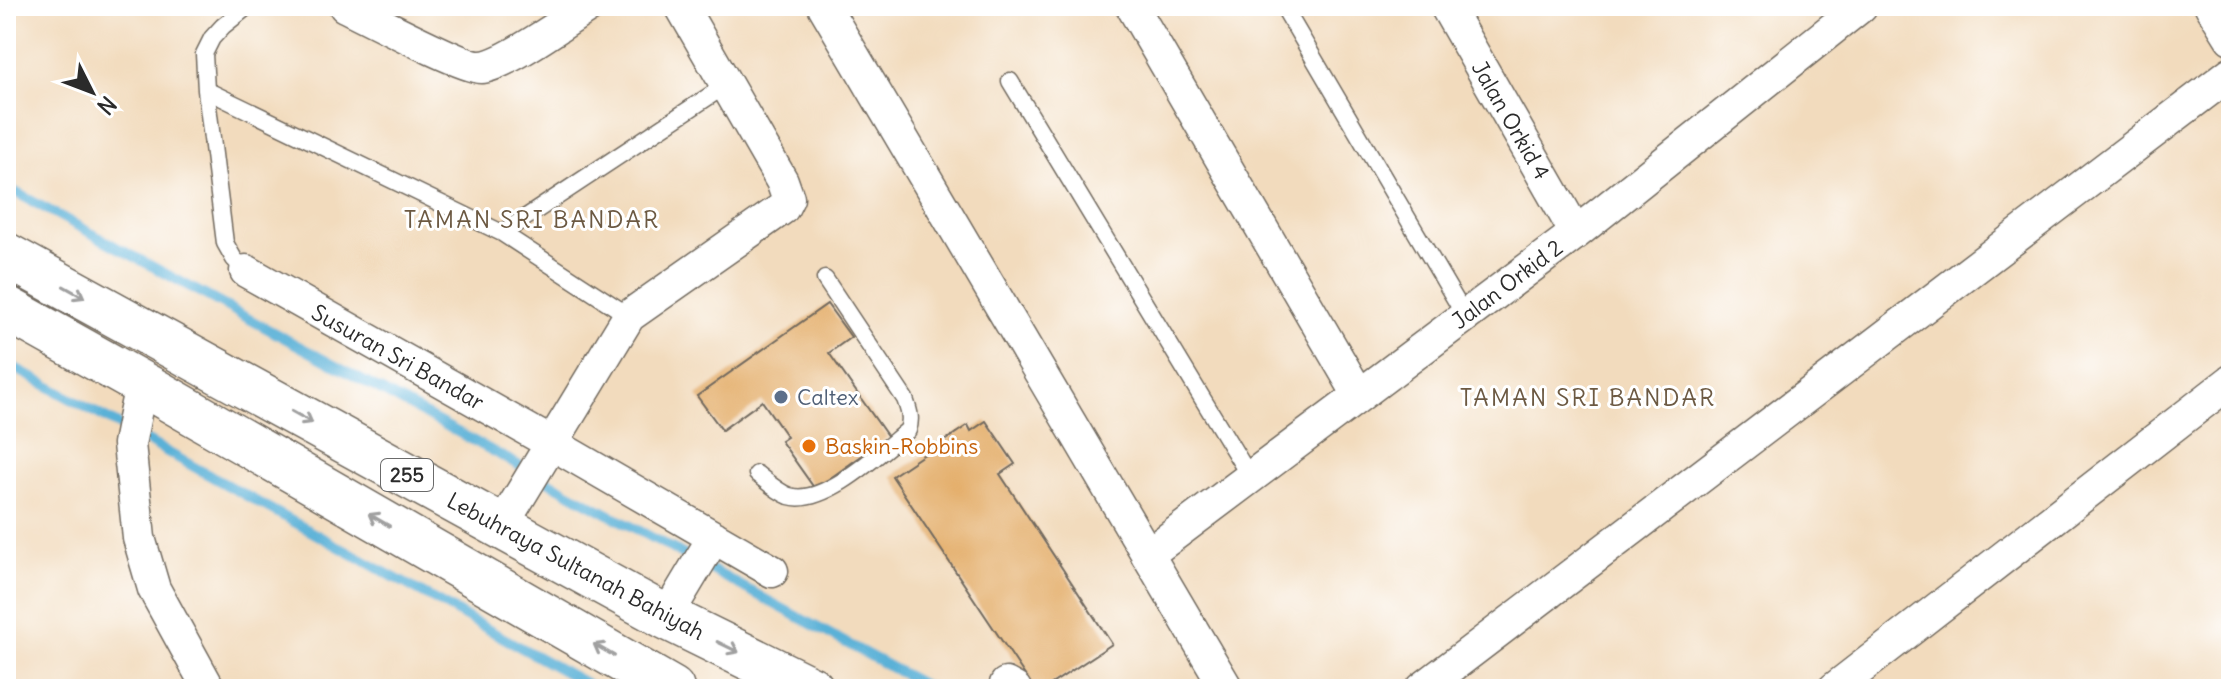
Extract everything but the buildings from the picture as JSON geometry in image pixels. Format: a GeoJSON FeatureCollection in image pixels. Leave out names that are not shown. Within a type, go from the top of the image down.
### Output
{"type":"FeatureCollection","features":[{"type":"Feature","properties":{"kind":"main road","name":"Lebuhraya Sultanah Bahiyah"},"geometry":{"type":"LineString","coordinates":[[6,255],[511,510],[675,600],[812,689]]}},
{"type":"Feature","properties":{"kind":"main road","name":"255"},"geometry":{"type":"LineString","coordinates":[[6,308],[134,415],[656,685]]}},
{"type":"Feature","properties":{"kind":"street"},"geometry":{"type":"LineString","coordinates":[[345,6],[480,68],[507,58],[589,6]]}},
{"type":"Feature","properties":{"kind":"street"},"geometry":{"type":"LineString","coordinates":[[511,510],[629,316],[783,208],[788,198],[782,181],[681,6]]}},
{"type":"Feature","properties":{"kind":"street"},"geometry":{"type":"LineString","coordinates":[[824,6],[1227,689]]}},
{"type":"Feature","properties":{"kind":"street"},"geometry":{"type":"LineString","coordinates":[[1132,6],[1359,395]]}},
{"type":"Feature","properties":{"kind":"street","name":"Jalan Orkid 4"},"geometry":{"type":"LineString","coordinates":[[1446,6],[1576,233]]}},
{"type":"Feature","properties":{"kind":"street","name":"Jalan Orkid 2"},"geometry":{"type":"LineString","coordinates":[[1147,555],[1576,233],[1861,6]]}},
{"type":"Feature","properties":{"kind":"street"},"geometry":{"type":"LineString","coordinates":[[2211,6],[2231,38]]}},
{"type":"Feature","properties":{"kind":"street"},"geometry":{"type":"LineString","coordinates":[[1422,689],[2231,73]]}},
{"type":"Feature","properties":{"kind":"street","name":"Susuran Sri Bandar"},"geometry":{"type":"LineString","coordinates":[[246,271],[546,452],[710,544],[772,571]]}},
{"type":"Feature","properties":{"kind":"street"},"geometry":{"type":"LineString","coordinates":[[1834,689],[2231,381]]}},
{"type":"Feature","properties":{"kind":"street"},"geometry":{"type":"LineString","coordinates":[[134,415],[139,538],[154,589],[209,689]]}},
{"type":"Feature","properties":{"kind":"street"},"geometry":{"type":"LineString","coordinates":[[675,600],[710,544]]}},
{"type":"Feature","properties":{"kind":"lane"},"geometry":{"type":"LineString","coordinates":[[246,271],[225,243],[204,54],[223,26],[248,6]]}},
{"type":"Feature","properties":{"kind":"lane"},"geometry":{"type":"LineString","coordinates":[[1283,6],[1465,316]]}},
{"type":"Feature","properties":{"kind":"lane"},"geometry":{"type":"LineString","coordinates":[[1010,81],[1250,477]]}},
{"type":"Feature","properties":{"kind":"lane"},"geometry":{"type":"LineString","coordinates":[[502,233],[726,85]]}},
{"type":"Feature","properties":{"kind":"lane"},"geometry":{"type":"LineString","coordinates":[[206,90],[502,233],[629,316]]}},
{"type":"Feature","properties":{"kind":"lane"},"geometry":{"type":"LineString","coordinates":[[757,474],[788,496],[806,497],[827,490],[863,467],[908,430],[911,416],[905,399],[825,279]]}},
{"type":"Feature","properties":{"kind":"waterway"},"geometry":{"type":"LineString","coordinates":[[6,187],[931,689]]}},
{"type":"Feature","properties":{"kind":"waterway"},"geometry":{"type":"LineString","coordinates":[[6,363],[596,689]]}},
{"type":"Feature","properties":{"kind":"place","name":"Caltex"},"geometry":{"type":"Point","coordinates":[781,397]}},
{"type":"Feature","properties":{"kind":"place","name":"Baskin-Robbins"},"geometry":{"type":"Point","coordinates":[809,446]}},
{"type":"Feature","properties":{"kind":"district","name":"TAMAN SRI BANDAR"},"geometry":{"type":"Point","coordinates":[532,220]}},
{"type":"Feature","properties":{"kind":"district","name":"TAMAN SRI BANDAR"},"geometry":{"type":"Point","coordinates":[1588,398]}}]}
